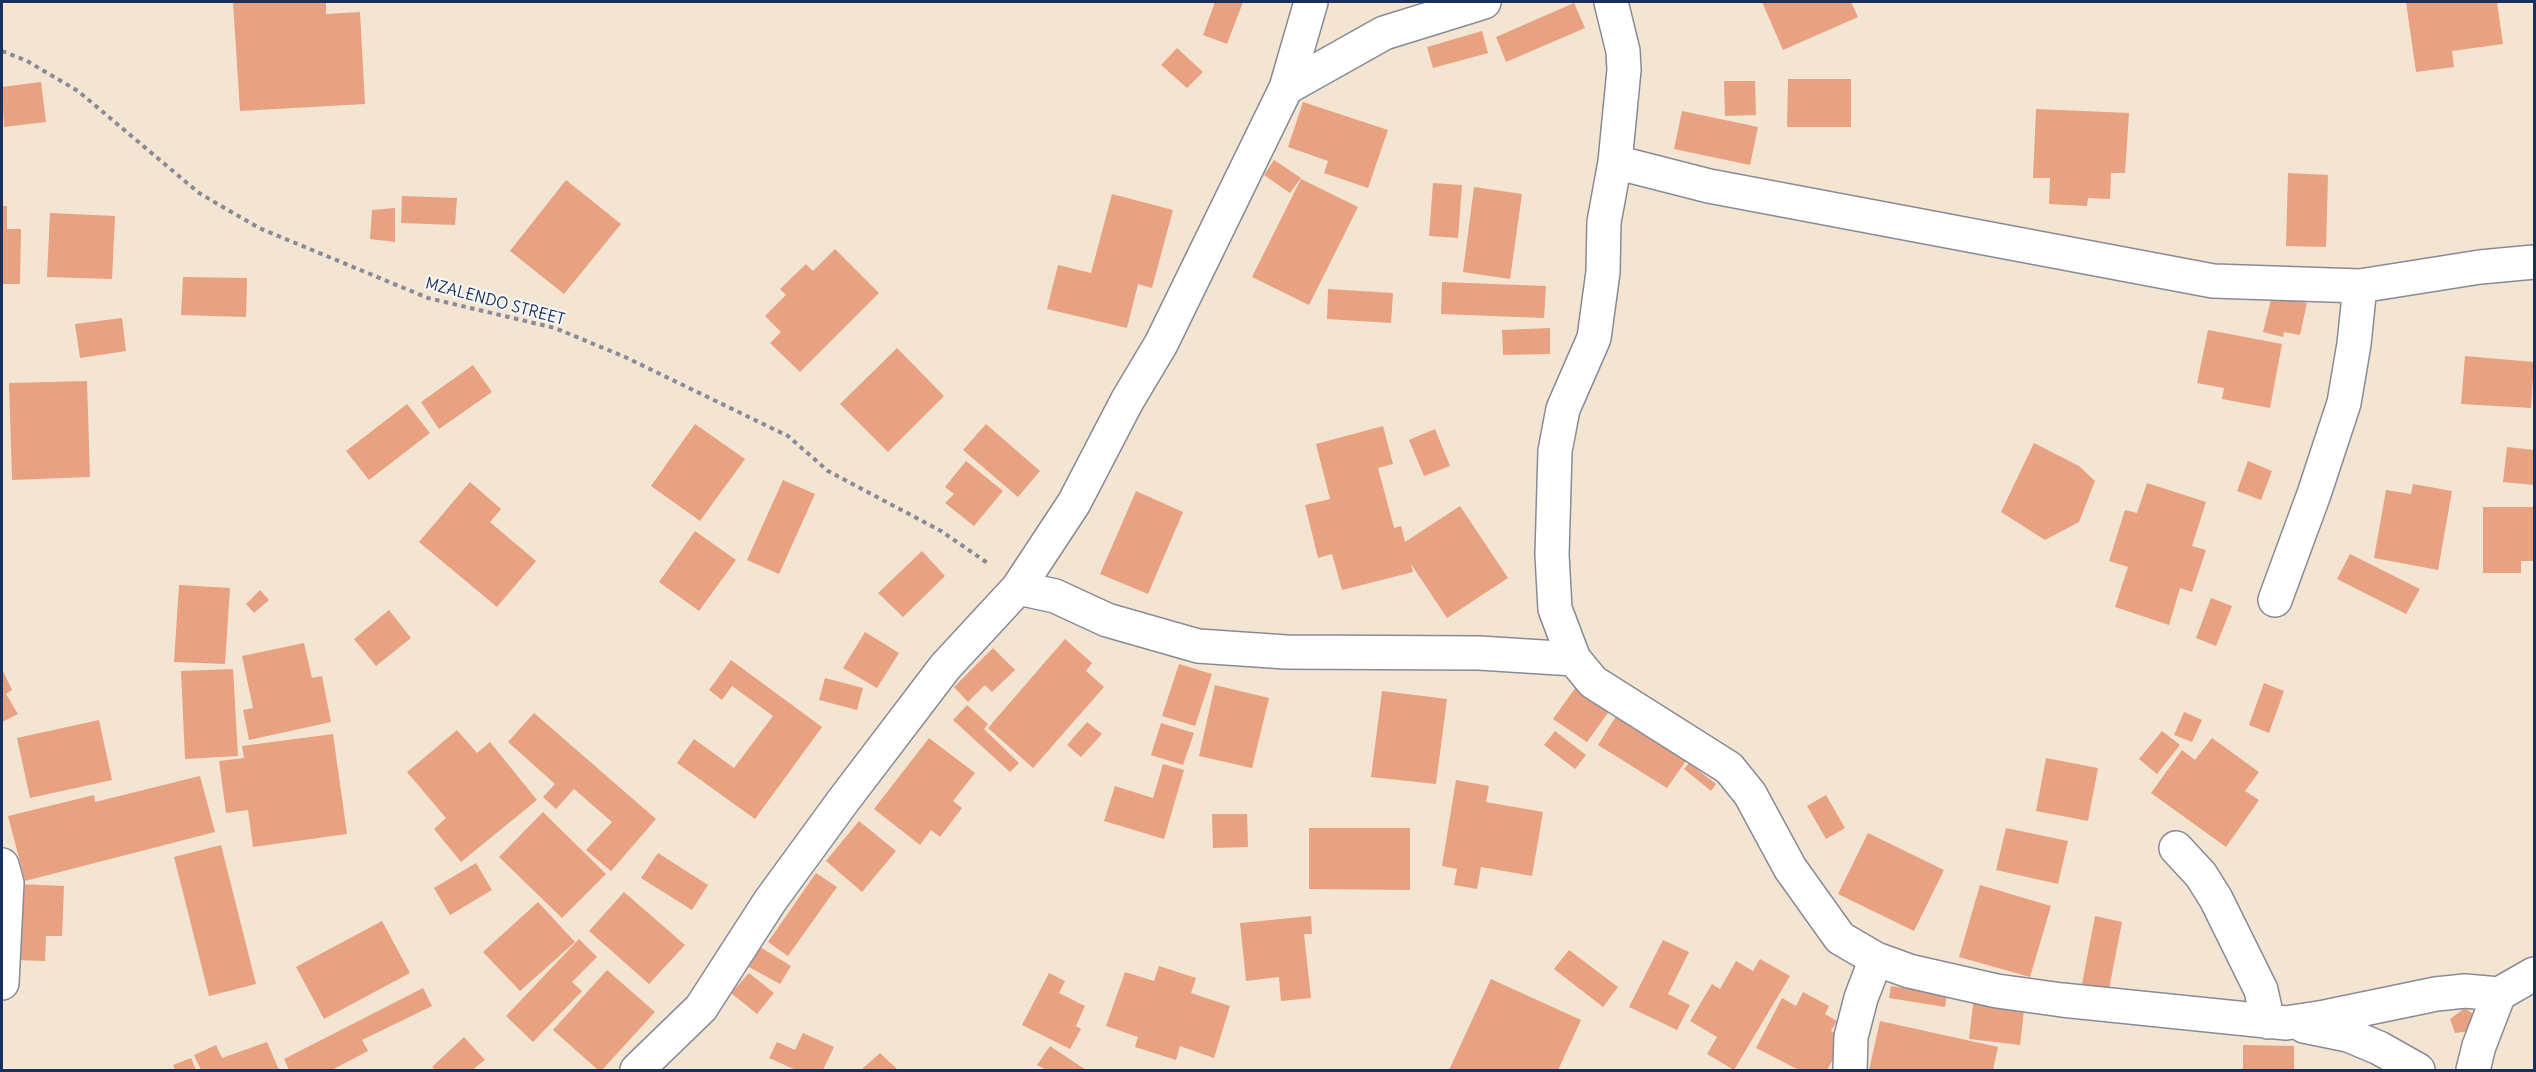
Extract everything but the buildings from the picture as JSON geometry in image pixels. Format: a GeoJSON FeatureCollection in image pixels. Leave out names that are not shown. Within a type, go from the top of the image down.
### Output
{"type":"FeatureCollection","features":[{"type":"Feature","properties":{"kind":"street"},"geometry":{"type":"LineString","coordinates":[[637,1071],[701,1008],[770,901],[843,801],[945,667],[1018,588],[1074,503],[1127,401],[1161,344],[1286,88],[1311,2]]}},
{"type":"Feature","properties":{"kind":"street"},"geometry":{"type":"LineString","coordinates":[[1286,88],[1384,33],[1484,2]]}},
{"type":"Feature","properties":{"kind":"street"},"geometry":{"type":"LineString","coordinates":[[1611,2],[1623,51],[1624,70],[1614,162],[1604,222],[1603,272],[1594,338],[1563,409],[1555,451],[1552,555],[1555,609],[1574,659],[1593,682],[1729,768],[1750,794],[1773,840],[1815,906],[1840,938],[1876,959],[1909,971],[1997,991],[2092,1004],[2277,1022],[2348,1035],[2379,1048],[2418,1071]]}},
{"type":"Feature","properties":{"kind":"street"},"geometry":{"type":"LineString","coordinates":[[1614,162],[1709,186],[2213,281],[2360,286],[2480,267],[2535,262]]}},
{"type":"Feature","properties":{"kind":"street"},"geometry":{"type":"LineString","coordinates":[[2275,600],[2344,403],[2354,344],[2360,286]]}},
{"type":"Feature","properties":{"kind":"street"},"geometry":{"type":"LineString","coordinates":[[1018,588],[1055,596],[1107,620],[1198,646],[1286,652],[1479,653],[1574,659]]}},
{"type":"Feature","properties":{"kind":"street"},"geometry":{"type":"LineString","coordinates":[[2176,848],[2201,875],[2216,899],[2277,1022]]}},
{"type":"Feature","properties":{"kind":"street"},"geometry":{"type":"LineString","coordinates":[[2,865],[6,883],[2,983]]}},
{"type":"Feature","properties":{"kind":"street"},"geometry":{"type":"LineString","coordinates":[[1850,1071],[1851,1037],[1861,998],[1876,959]]}},
{"type":"Feature","properties":{"kind":"street"},"geometry":{"type":"LineString","coordinates":[[2277,1022],[2325,1017],[2436,994],[2465,991],[2499,994],[2535,974]]}},
{"type":"Feature","properties":{"kind":"street"},"geometry":{"type":"LineString","coordinates":[[2473,1071],[2479,1046],[2499,994]]}},
{"type":"Feature","properties":{"kind":"path","name":"MZALENDO STREET"},"geometry":{"type":"LineString","coordinates":[[2,51],[27,60],[78,91],[199,193],[259,228],[428,298],[555,328],[691,388],[788,436],[828,471],[941,531],[973,551],[1018,588]]}}]}
